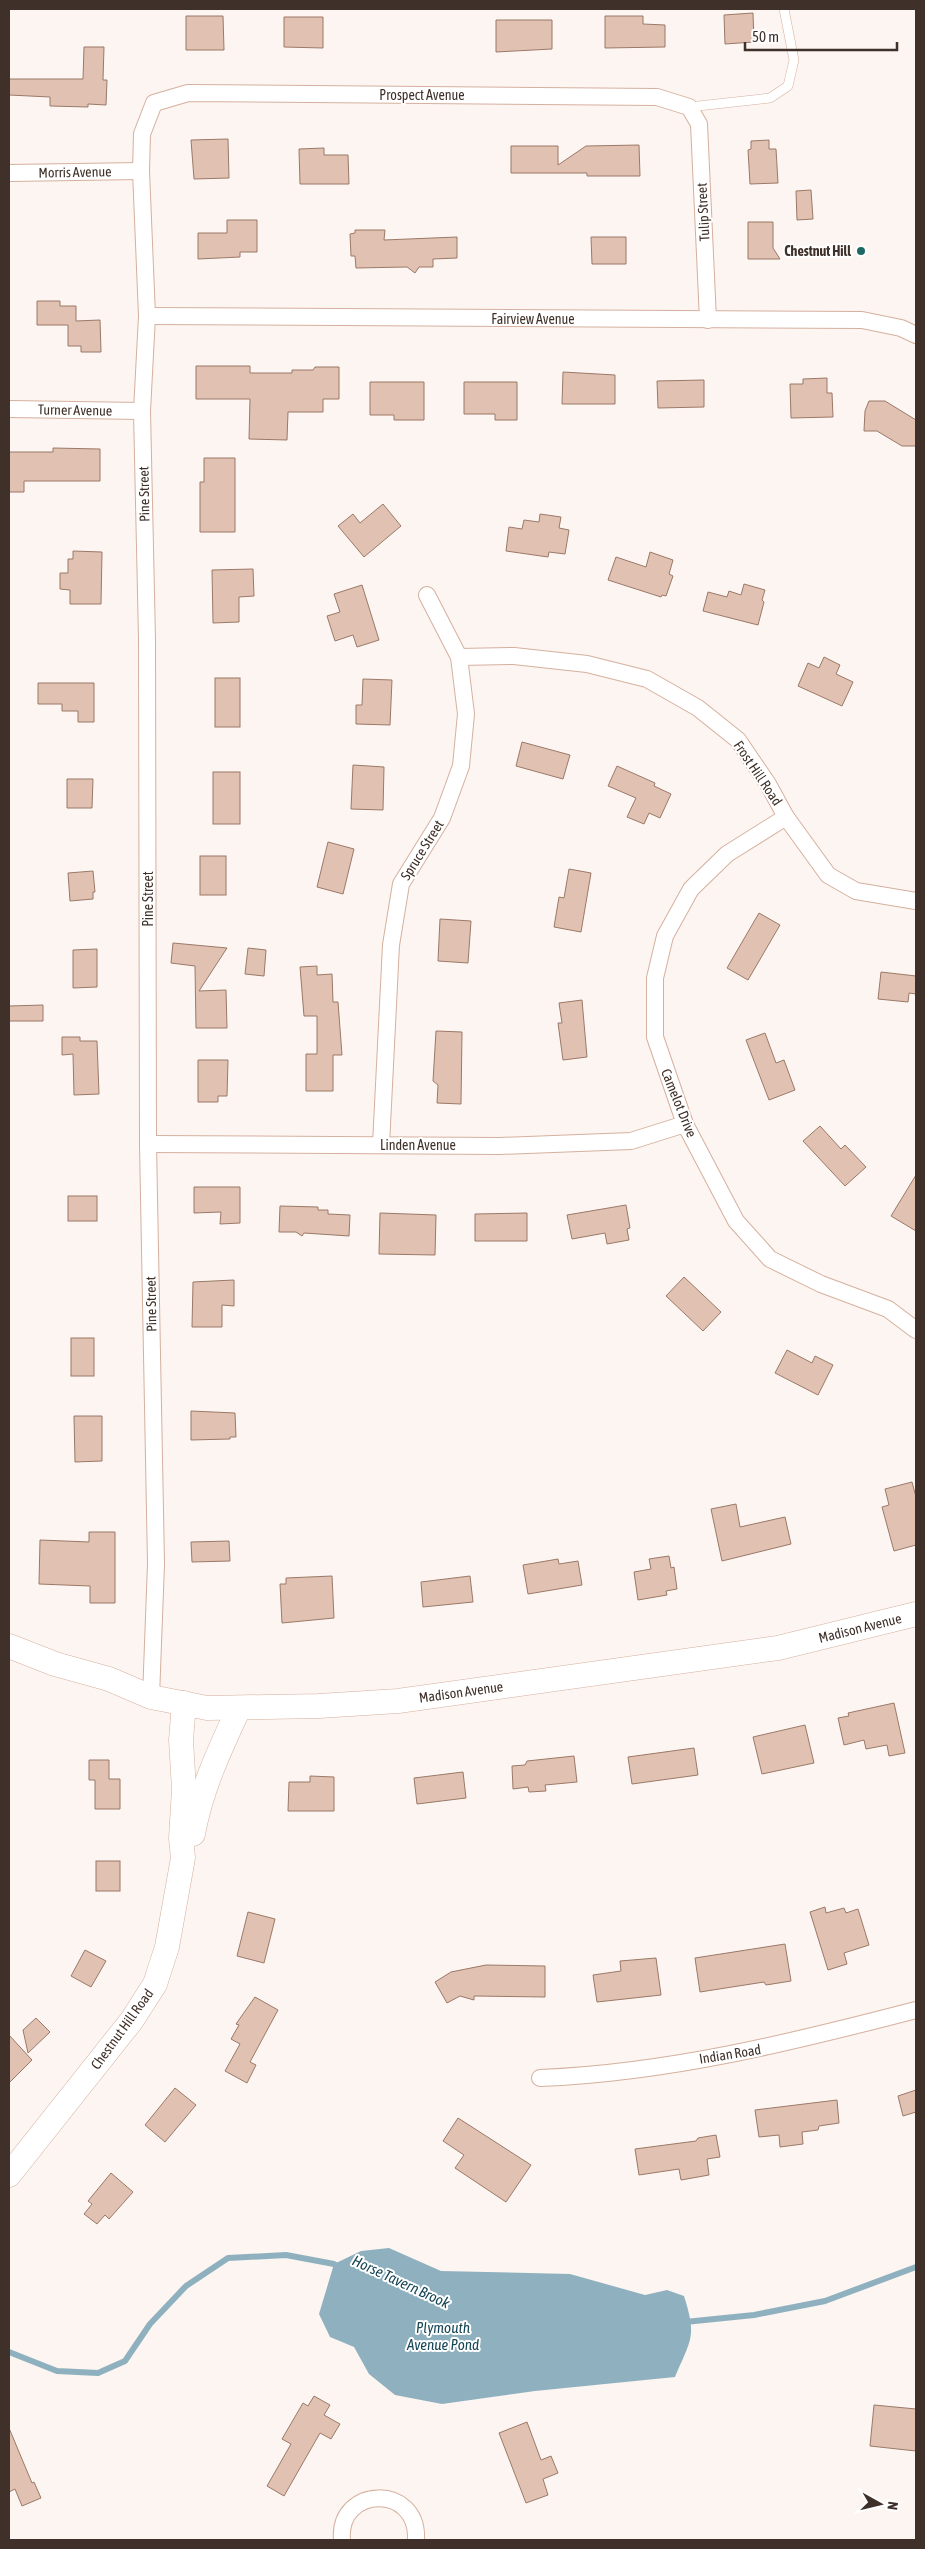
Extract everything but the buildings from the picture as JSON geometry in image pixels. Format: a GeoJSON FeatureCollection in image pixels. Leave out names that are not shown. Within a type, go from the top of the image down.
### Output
{"type":"FeatureCollection","features":[{"type":"Feature","properties":{"kind":"street","name":"Prospect Avenue"},"geometry":{"type":"LineString","coordinates":[[154,103],[188,93],[657,97],[689,107]]}},
{"type":"Feature","properties":{"kind":"street","name":"Pine Street"},"geometry":{"type":"LineString","coordinates":[[150,1697],[156,1564],[148,1144],[147,639],[142,411],[147,316],[142,134],[154,103]]}},
{"type":"Feature","properties":{"kind":"street","name":"Tulip Street"},"geometry":{"type":"LineString","coordinates":[[689,107],[699,124],[708,320]]}},
{"type":"Feature","properties":{"kind":"street","name":"Morris Avenue"},"geometry":{"type":"LineString","coordinates":[[9,174],[142,171]]}},
{"type":"Feature","properties":{"kind":"street","name":"Fairview Avenue"},"geometry":{"type":"LineString","coordinates":[[147,316],[862,320],[901,328],[916,335]]}},
{"type":"Feature","properties":{"kind":"street","name":"Turner Avenue"},"geometry":{"type":"LineString","coordinates":[[9,409],[142,411]]}},
{"type":"Feature","properties":{"kind":"street","name":"Spruce Street"},"geometry":{"type":"LineString","coordinates":[[381,1145],[392,936],[401,884],[442,818],[461,766],[466,714],[459,657],[427,595]]}},
{"type":"Feature","properties":{"kind":"street","name":"Frost Hill Road"},"geometry":{"type":"LineString","coordinates":[[459,657],[514,656],[569,662],[647,679],[698,708],[738,740],[768,784],[786,817],[828,875],[856,891],[916,900]]}},
{"type":"Feature","properties":{"kind":"street","name":"Camelot Drive"},"geometry":{"type":"LineString","coordinates":[[786,817],[727,854],[691,889],[665,936],[655,978],[654,1038],[685,1124],[736,1220],[770,1259],[820,1284],[888,1309],[916,1330]]}},
{"type":"Feature","properties":{"kind":"street","name":"Linden Avenue"},"geometry":{"type":"LineString","coordinates":[[148,1144],[500,1146],[631,1141],[685,1124]]}},
{"type":"Feature","properties":{"kind":"street","name":"Madison Avenue"},"geometry":{"type":"LineString","coordinates":[[9,1646],[55,1664],[109,1680],[150,1697],[207,1708],[239,1708],[398,1701],[457,1693],[778,1648],[916,1614]]}},
{"type":"Feature","properties":{"kind":"street","name":"Chestnut Hill Road"},"geometry":{"type":"LineString","coordinates":[[183,1858],[181,1838],[184,1789],[181,1740],[184,1704]]}},
{"type":"Feature","properties":{"kind":"street","name":"Chestnut Hill Road"},"geometry":{"type":"LineString","coordinates":[[9,2175],[132,2020],[155,1984],[167,1947],[183,1858],[192,1838],[196,1814],[213,1765],[239,1708]]}},
{"type":"Feature","properties":{"kind":"street","name":"Indian Road"},"geometry":{"type":"LineString","coordinates":[[540,2078],[595,2076],[773,2046],[916,2010]]}},
{"type":"Feature","properties":{"kind":"street"},"geometry":{"type":"LineString","coordinates":[[342,2540],[342,2528],[352,2509],[364,2501],[378,2498],[392,2500],[404,2507],[413,2519],[416,2540]]}},
{"type":"Feature","properties":{"kind":"lane"},"geometry":{"type":"LineString","coordinates":[[689,107],[770,98],[788,86],[794,60],[784,9]]}},
{"type":"Feature","properties":{"kind":"water","name":"Plymouth Avenue Pond"},"geometry":{"type":"Polygon","coordinates":[[[389,2248],[441,2271],[570,2274],[645,2295],[667,2290],[684,2296],[691,2330],[688,2345],[675,2377],[535,2391],[442,2404],[395,2395],[369,2374],[354,2347],[330,2337],[319,2314],[334,2264],[361,2251],[389,2248]]]}},
{"type":"Feature","properties":{"kind":"waterway","name":"Horse Tavern Brook"},"geometry":{"type":"LineString","coordinates":[[9,2352],[57,2371],[98,2373],[125,2361],[150,2324],[186,2286],[228,2258],[286,2255],[334,2264],[341,2268]]}},
{"type":"Feature","properties":{"kind":"waterway","name":"Horse Tavern Brook"},"geometry":{"type":"LineString","coordinates":[[685,2322],[754,2315],[825,2301],[916,2267]]}},
{"type":"Feature","properties":{"kind":"place","name":"Chestnut Hill"},"geometry":{"type":"Point","coordinates":[861,251]}}]}
